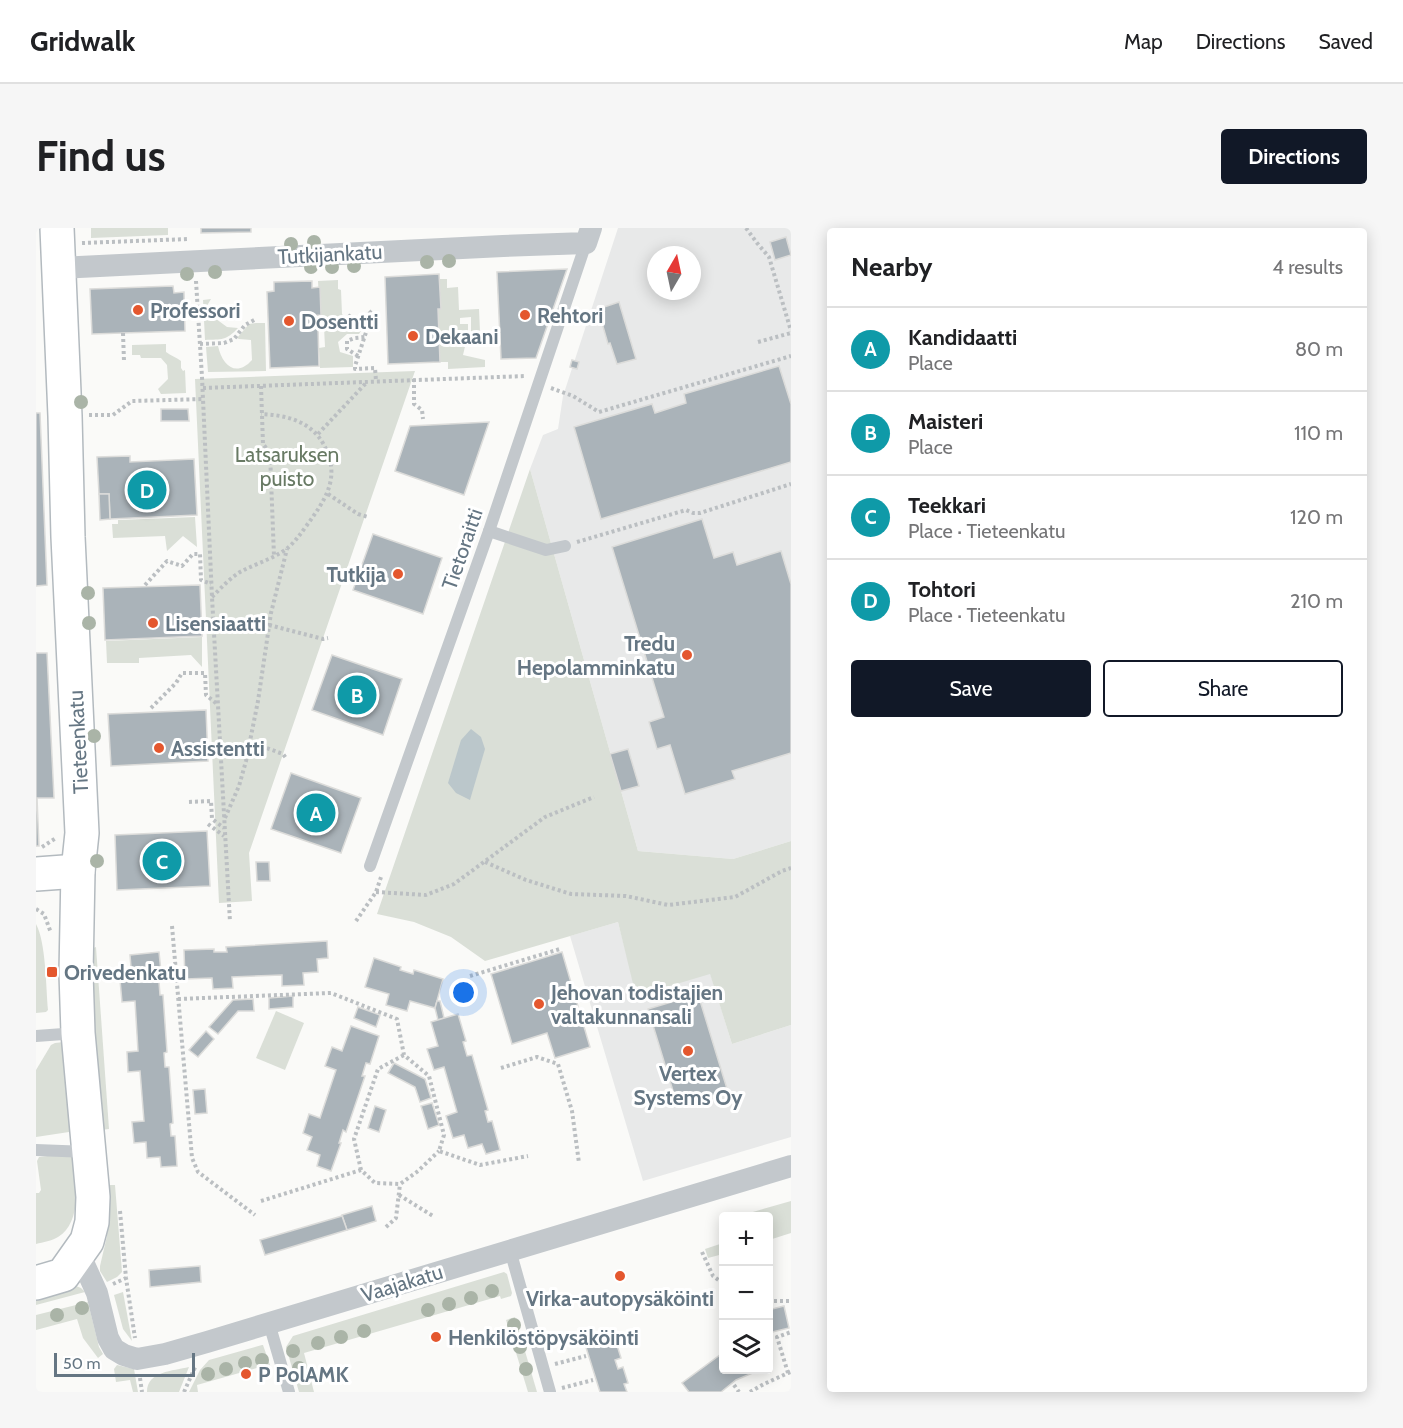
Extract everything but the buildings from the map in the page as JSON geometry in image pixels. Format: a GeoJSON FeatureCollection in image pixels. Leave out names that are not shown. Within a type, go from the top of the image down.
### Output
{"type":"FeatureCollection","features":[{"type":"Feature","properties":{"kind":"street","name":"Tieteenkatu"},"geometry":{"type":"LineString","coordinates":[[36,1283],[63,1275],[87,1241],[92,1222],[93,1197],[78,1033],[76,973],[78,871],[82,833],[57,228]]}},
{"type":"Feature","properties":{"kind":"street","name":"Tutkijankatu"},"geometry":{"type":"LineString","coordinates":[[59,268],[426,249],[588,236]]}},
{"type":"Feature","properties":{"kind":"street"},"geometry":{"type":"LineString","coordinates":[[36,874],[78,871]]}},
{"type":"Feature","properties":{"kind":"street","name":"Vaajakatu"},"geometry":{"type":"LineString","coordinates":[[78,1251],[97,1293],[108,1338],[114,1349],[137,1359],[165,1354],[791,1166]]}},
{"type":"Feature","properties":{"kind":"street"},"geometry":{"type":"LineString","coordinates":[[36,1260],[56,1253],[78,1251]]}},
{"type":"Feature","properties":{"kind":"lane","name":"Tietoraitti"},"geometry":{"type":"LineString","coordinates":[[370,866],[489,531],[588,236]]}},
{"type":"Feature","properties":{"kind":"lane"},"geometry":{"type":"LineString","coordinates":[[489,531],[546,550],[565,546]]}},
{"type":"Feature","properties":{"kind":"lane"},"geometry":{"type":"LineString","coordinates":[[36,1036],[78,1033]]}},
{"type":"Feature","properties":{"kind":"lane"},"geometry":{"type":"LineString","coordinates":[[36,1150],[89,1152]]}},
{"type":"Feature","properties":{"kind":"lane"},"geometry":{"type":"LineString","coordinates":[[510,1250],[550,1391]]}},
{"type":"Feature","properties":{"kind":"lane"},"geometry":{"type":"LineString","coordinates":[[269,1323],[289,1392]]}},
{"type":"Feature","properties":{"kind":"path"},"geometry":{"type":"LineString","coordinates":[[746,228],[769,257],[791,332],[758,342]]}},
{"type":"Feature","properties":{"kind":"path"},"geometry":{"type":"LineString","coordinates":[[196,280],[230,922]]}},
{"type":"Feature","properties":{"kind":"path"},"geometry":{"type":"LineString","coordinates":[[369,311],[372,314],[356,369],[375,368],[376,381]]}},
{"type":"Feature","properties":{"kind":"path"},"geometry":{"type":"LineString","coordinates":[[348,315],[356,321],[369,323]]}},
{"type":"Feature","properties":{"kind":"path"},"geometry":{"type":"LineString","coordinates":[[200,344],[224,343],[234,339],[245,325],[256,319]]}},
{"type":"Feature","properties":{"kind":"path"},"geometry":{"type":"LineString","coordinates":[[123,333],[124,362]]}},
{"type":"Feature","properties":{"kind":"path"},"geometry":{"type":"LineString","coordinates":[[469,346],[470,335],[489,333]]}},
{"type":"Feature","properties":{"kind":"path"},"geometry":{"type":"LineString","coordinates":[[358,356],[347,349],[347,342],[365,337]]}},
{"type":"Feature","properties":{"kind":"path"},"geometry":{"type":"LineString","coordinates":[[551,388],[573,396],[599,412],[791,356]]}},
{"type":"Feature","properties":{"kind":"path"},"geometry":{"type":"LineString","coordinates":[[202,388],[535,375],[541,377]]}},
{"type":"Feature","properties":{"kind":"path"},"geometry":{"type":"LineString","coordinates":[[414,379],[414,404],[422,411],[423,419]]}},
{"type":"Feature","properties":{"kind":"path"},"geometry":{"type":"LineString","coordinates":[[318,434],[367,382]]}},
{"type":"Feature","properties":{"kind":"path"},"geometry":{"type":"LineString","coordinates":[[261,386],[262,444],[270,453],[274,556]]}},
{"type":"Feature","properties":{"kind":"path"},"geometry":{"type":"LineString","coordinates":[[88,416],[113,415],[132,401],[203,399]]}},
{"type":"Feature","properties":{"kind":"path"},"geometry":{"type":"LineString","coordinates":[[212,597],[224,583],[239,573],[274,556],[294,543],[328,494],[331,476],[328,453],[318,434],[304,424],[279,415],[261,414]]}},
{"type":"Feature","properties":{"kind":"path"},"geometry":{"type":"LineString","coordinates":[[565,546],[687,510],[700,513],[791,484]]}},
{"type":"Feature","properties":{"kind":"path"},"geometry":{"type":"LineString","coordinates":[[328,494],[358,514],[368,517]]}},
{"type":"Feature","properties":{"kind":"path"},"geometry":{"type":"LineString","coordinates":[[224,820],[239,786],[250,742],[271,613],[287,548]]}},
{"type":"Feature","properties":{"kind":"path"},"geometry":{"type":"LineString","coordinates":[[145,585],[165,559],[182,566],[193,554],[200,554],[201,580],[211,584]]}},
{"type":"Feature","properties":{"kind":"path"},"geometry":{"type":"LineString","coordinates":[[269,625],[323,639],[328,638]]}},
{"type":"Feature","properties":{"kind":"path"},"geometry":{"type":"LineString","coordinates":[[151,708],[182,674],[205,673],[206,694],[218,704]]}},
{"type":"Feature","properties":{"kind":"path"},"geometry":{"type":"LineString","coordinates":[[250,742],[283,754],[286,758]]}},
{"type":"Feature","properties":{"kind":"path"},"geometry":{"type":"LineString","coordinates":[[376,892],[426,895],[454,884],[545,817],[594,797]]}},
{"type":"Feature","properties":{"kind":"path"},"geometry":{"type":"LineString","coordinates":[[189,802],[211,801],[212,819],[224,829]]}},
{"type":"Feature","properties":{"kind":"path"},"geometry":{"type":"LineString","coordinates":[[208,824],[225,837]]}},
{"type":"Feature","properties":{"kind":"path"},"geometry":{"type":"LineString","coordinates":[[36,850],[45,847],[61,833]]}},
{"type":"Feature","properties":{"kind":"path"},"geometry":{"type":"LineString","coordinates":[[485,862],[526,880],[571,894],[626,896],[668,905],[735,897],[791,868]]}},
{"type":"Feature","properties":{"kind":"path"},"geometry":{"type":"LineString","coordinates":[[172,926],[192,1158],[198,1172],[255,1215]]}},
{"type":"Feature","properties":{"kind":"path"},"geometry":{"type":"LineString","coordinates":[[470,976],[560,949]]}},
{"type":"Feature","properties":{"kind":"path"},"geometry":{"type":"LineString","coordinates":[[178,999],[331,993],[397,1019],[404,1055],[429,1076],[444,1135],[439,1151],[400,1184],[375,1184],[361,1170],[354,1139],[378,1069],[404,1055]]}},
{"type":"Feature","properties":{"kind":"path"},"geometry":{"type":"LineString","coordinates":[[501,1068],[537,1057],[558,1064],[572,1111],[579,1163]]}},
{"type":"Feature","properties":{"kind":"path"},"geometry":{"type":"LineString","coordinates":[[439,1151],[480,1165],[528,1156]]}},
{"type":"Feature","properties":{"kind":"path"},"geometry":{"type":"LineString","coordinates":[[261,1201],[361,1170]]}},
{"type":"Feature","properties":{"kind":"path"},"geometry":{"type":"LineString","coordinates":[[386,1227],[396,1218],[400,1184]]}},
{"type":"Feature","properties":{"kind":"path"},"geometry":{"type":"LineString","coordinates":[[399,1195],[433,1216]]}},
{"type":"Feature","properties":{"kind":"path"},"geometry":{"type":"LineString","coordinates":[[702,1252],[713,1276],[719,1281]]}},
{"type":"Feature","properties":{"kind":"path"},"geometry":{"type":"LineString","coordinates":[[773,1301],[791,1301]]}},
{"type":"Feature","properties":{"kind":"path"},"geometry":{"type":"LineString","coordinates":[[750,1392],[789,1372],[777,1337],[791,1332]]}},
{"type":"Feature","properties":{"kind":"path"},"geometry":{"type":"LineString","coordinates":[[543,1367],[586,1356]]}},
{"type":"Feature","properties":{"kind":"path"},"geometry":{"type":"LineString","coordinates":[[550,1391],[593,1380]]}},
{"type":"Feature","properties":{"kind":"path"},"geometry":{"type":"LineString","coordinates":[[734,1385],[738,1392]]}},
{"type":"Feature","properties":{"kind":"shaded area","name":"Tredu Hepolamminkatu"},"geometry":{"type":"Polygon","coordinates":[[[618,228],[791,228],[791,841],[733,859],[638,851],[530,469],[543,435],[558,429],[563,396],[618,228]]]}},
{"type":"Feature","properties":{"kind":"shaded area"},"geometry":{"type":"Polygon","coordinates":[[[471,729],[481,737],[485,749],[470,800],[456,793],[448,783],[461,740],[471,729]]]}},
{"type":"Feature","properties":{"kind":"shaded area"},"geometry":{"type":"Polygon","coordinates":[[[618,922],[637,995],[710,973],[732,1044],[791,1025],[791,1137],[643,1181],[570,936],[618,922]]]}},
{"type":"Feature","properties":{"kind":"green space"},"geometry":{"type":"Polygon","coordinates":[[[91,228],[168,228],[168,235],[91,238],[91,228]]]}},
{"type":"Feature","properties":{"kind":"green space"},"geometry":{"type":"Polygon","coordinates":[[[439,279],[447,279],[447,288],[458,287],[459,310],[479,309],[480,332],[471,333],[471,317],[460,318],[460,324],[468,324],[463,355],[485,360],[485,367],[448,369],[448,362],[440,362],[439,279]]]}},
{"type":"Feature","properties":{"kind":"green space"},"geometry":{"type":"Polygon","coordinates":[[[338,280],[338,289],[341,290],[342,314],[350,324],[365,325],[359,334],[347,334],[338,342],[340,352],[353,356],[353,367],[320,368],[319,348],[325,347],[318,281],[338,280]]]}},
{"type":"Feature","properties":{"kind":"green space"},"geometry":{"type":"Polygon","coordinates":[[[211,299],[205,309],[205,314],[212,316],[227,327],[238,328],[223,338],[205,340],[203,300],[211,299]]]}},
{"type":"Feature","properties":{"kind":"green space"},"geometry":{"type":"Polygon","coordinates":[[[265,323],[266,371],[208,372],[206,347],[218,346],[223,359],[230,367],[240,368],[252,360],[251,340],[237,338],[249,324],[265,323]]]}},
{"type":"Feature","properties":{"kind":"green space"},"geometry":{"type":"Polygon","coordinates":[[[166,344],[166,352],[181,361],[181,368],[185,370],[186,393],[161,394],[158,389],[168,379],[167,365],[161,358],[141,358],[140,355],[132,355],[132,345],[166,344]]]}},
{"type":"Feature","properties":{"kind":"green space","name":"Latsaruksen puisto"},"geometry":{"type":"Polygon","coordinates":[[[415,371],[249,853],[252,901],[219,903],[195,379],[415,371]]]}},
{"type":"Feature","properties":{"kind":"green space"},"geometry":{"type":"Polygon","coordinates":[[[530,469],[638,851],[733,859],[791,841],[791,1025],[732,1044],[710,974],[636,996],[618,922],[485,961],[451,937],[414,922],[377,914],[530,469]]]}},
{"type":"Feature","properties":{"kind":"green space"},"geometry":{"type":"Polygon","coordinates":[[[195,517],[197,547],[183,536],[167,551],[165,536],[113,538],[112,524],[118,524],[118,520],[195,517]]]}},
{"type":"Feature","properties":{"kind":"green space"},"geometry":{"type":"Polygon","coordinates":[[[202,637],[202,667],[191,655],[139,658],[139,663],[107,663],[106,641],[202,637]]]}},
{"type":"Feature","properties":{"kind":"green space"},"geometry":{"type":"Polygon","coordinates":[[[36,924],[44,953],[48,1010],[36,1013],[36,924]]]}},
{"type":"Feature","properties":{"kind":"green space"},"geometry":{"type":"Polygon","coordinates":[[[96,947],[109,1129],[101,1130],[88,950],[96,947]]]}},
{"type":"Feature","properties":{"kind":"green space"},"geometry":{"type":"Polygon","coordinates":[[[276,1011],[304,1023],[285,1070],[256,1058],[276,1011]]]}},
{"type":"Feature","properties":{"kind":"green space"},"geometry":{"type":"Polygon","coordinates":[[[64,1042],[72,1130],[36,1137],[36,1070],[51,1045],[64,1042]]]}},
{"type":"Feature","properties":{"kind":"green space"},"geometry":{"type":"Polygon","coordinates":[[[75,1154],[77,1187],[75,1211],[66,1230],[58,1237],[36,1244],[36,1193],[41,1190],[37,1161],[39,1157],[75,1154]]]}},
{"type":"Feature","properties":{"kind":"green space"},"geometry":{"type":"Polygon","coordinates":[[[107,1185],[115,1185],[122,1272],[107,1282],[100,1271],[100,1266],[107,1236],[107,1185]]]}},
{"type":"Feature","properties":{"kind":"green space"},"geometry":{"type":"Polygon","coordinates":[[[791,1201],[791,1233],[773,1239],[773,1212],[753,1212],[791,1201]]]}},
{"type":"Feature","properties":{"kind":"green space"},"geometry":{"type":"Polygon","coordinates":[[[719,1244],[719,1255],[708,1258],[705,1249],[719,1244]]]}},
{"type":"Feature","properties":{"kind":"green space"},"geometry":{"type":"Polygon","coordinates":[[[504,1272],[507,1274],[511,1296],[501,1299],[500,1296],[304,1353],[314,1392],[299,1392],[286,1347],[293,1336],[504,1272]]]}},
{"type":"Feature","properties":{"kind":"green space"},"geometry":{"type":"Polygon","coordinates":[[[71,1284],[85,1292],[36,1305],[36,1293],[71,1284]]]}},
{"type":"Feature","properties":{"kind":"green space"},"geometry":{"type":"Polygon","coordinates":[[[123,1292],[132,1341],[123,1329],[114,1295],[123,1292]]]}},
{"type":"Feature","properties":{"kind":"green space"},"geometry":{"type":"Polygon","coordinates":[[[88,1302],[99,1347],[103,1354],[98,1358],[83,1338],[77,1319],[36,1330],[36,1315],[88,1302]]]}},
{"type":"Feature","properties":{"kind":"green space"},"geometry":{"type":"Polygon","coordinates":[[[515,1317],[537,1392],[528,1392],[506,1320],[515,1317]]]}},
{"type":"Feature","properties":{"kind":"green space"},"geometry":{"type":"Polygon","coordinates":[[[263,1345],[272,1371],[271,1376],[261,1381],[257,1368],[197,1385],[198,1392],[189,1392],[200,1370],[209,1360],[263,1345]]]}},
{"type":"Feature","properties":{"kind":"green space"},"geometry":{"type":"Polygon","coordinates":[[[117,1365],[134,1369],[138,1392],[133,1392],[130,1380],[116,1382],[114,1369],[117,1365]]]}},
{"type":"Feature","properties":{"kind":"green space"},"geometry":{"type":"Polygon","coordinates":[[[189,1367],[179,1392],[147,1392],[148,1385],[156,1376],[189,1367]]]}},
{"type":"Feature","properties":{"kind":"place","name":"Professori"},"geometry":{"type":"Point","coordinates":[138,310]}},
{"type":"Feature","properties":{"kind":"place","name":"Rehtori"},"geometry":{"type":"Point","coordinates":[525,315]}},
{"type":"Feature","properties":{"kind":"place","name":"Dosentti"},"geometry":{"type":"Point","coordinates":[289,321]}},
{"type":"Feature","properties":{"kind":"place","name":"Dekaani"},"geometry":{"type":"Point","coordinates":[413,336]}},
{"type":"Feature","properties":{"kind":"place","name":"Tohtori"},"geometry":{"type":"Point","coordinates":[147,490]}},
{"type":"Feature","properties":{"kind":"place","name":"Tutkija"},"geometry":{"type":"Point","coordinates":[398,574]}},
{"type":"Feature","properties":{"kind":"place","name":"Lisensiaatti"},"geometry":{"type":"Point","coordinates":[153,623]}},
{"type":"Feature","properties":{"kind":"place","name":"Tredu Hepolamminkatu"},"geometry":{"type":"Point","coordinates":[687,655]}},
{"type":"Feature","properties":{"kind":"place","name":"Maisteri"},"geometry":{"type":"Point","coordinates":[357,695]}},
{"type":"Feature","properties":{"kind":"place","name":"Assistentti"},"geometry":{"type":"Point","coordinates":[159,748]}},
{"type":"Feature","properties":{"kind":"place","name":"Kandidaatti"},"geometry":{"type":"Point","coordinates":[316,813]}},
{"type":"Feature","properties":{"kind":"place","name":"Teekkari"},"geometry":{"type":"Point","coordinates":[162,861]}},
{"type":"Feature","properties":{"kind":"place","name":"Orivedenkatu"},"geometry":{"type":"Point","coordinates":[52,972]}},
{"type":"Feature","properties":{"kind":"place","name":"Jehovan todistajien valtakunnansali"},"geometry":{"type":"Point","coordinates":[539,1004]}},
{"type":"Feature","properties":{"kind":"place","name":"Vertex Systems Oy"},"geometry":{"type":"Point","coordinates":[688,1051]}},
{"type":"Feature","properties":{"kind":"place","name":"Virka-autopysäköinti"},"geometry":{"type":"Point","coordinates":[620,1276]}},
{"type":"Feature","properties":{"kind":"place","name":"Henkilöstöpysäköinti"},"geometry":{"type":"Point","coordinates":[436,1337]}},
{"type":"Feature","properties":{"kind":"place","name":"P PolAMK"},"geometry":{"type":"Point","coordinates":[246,1374]}}]}
